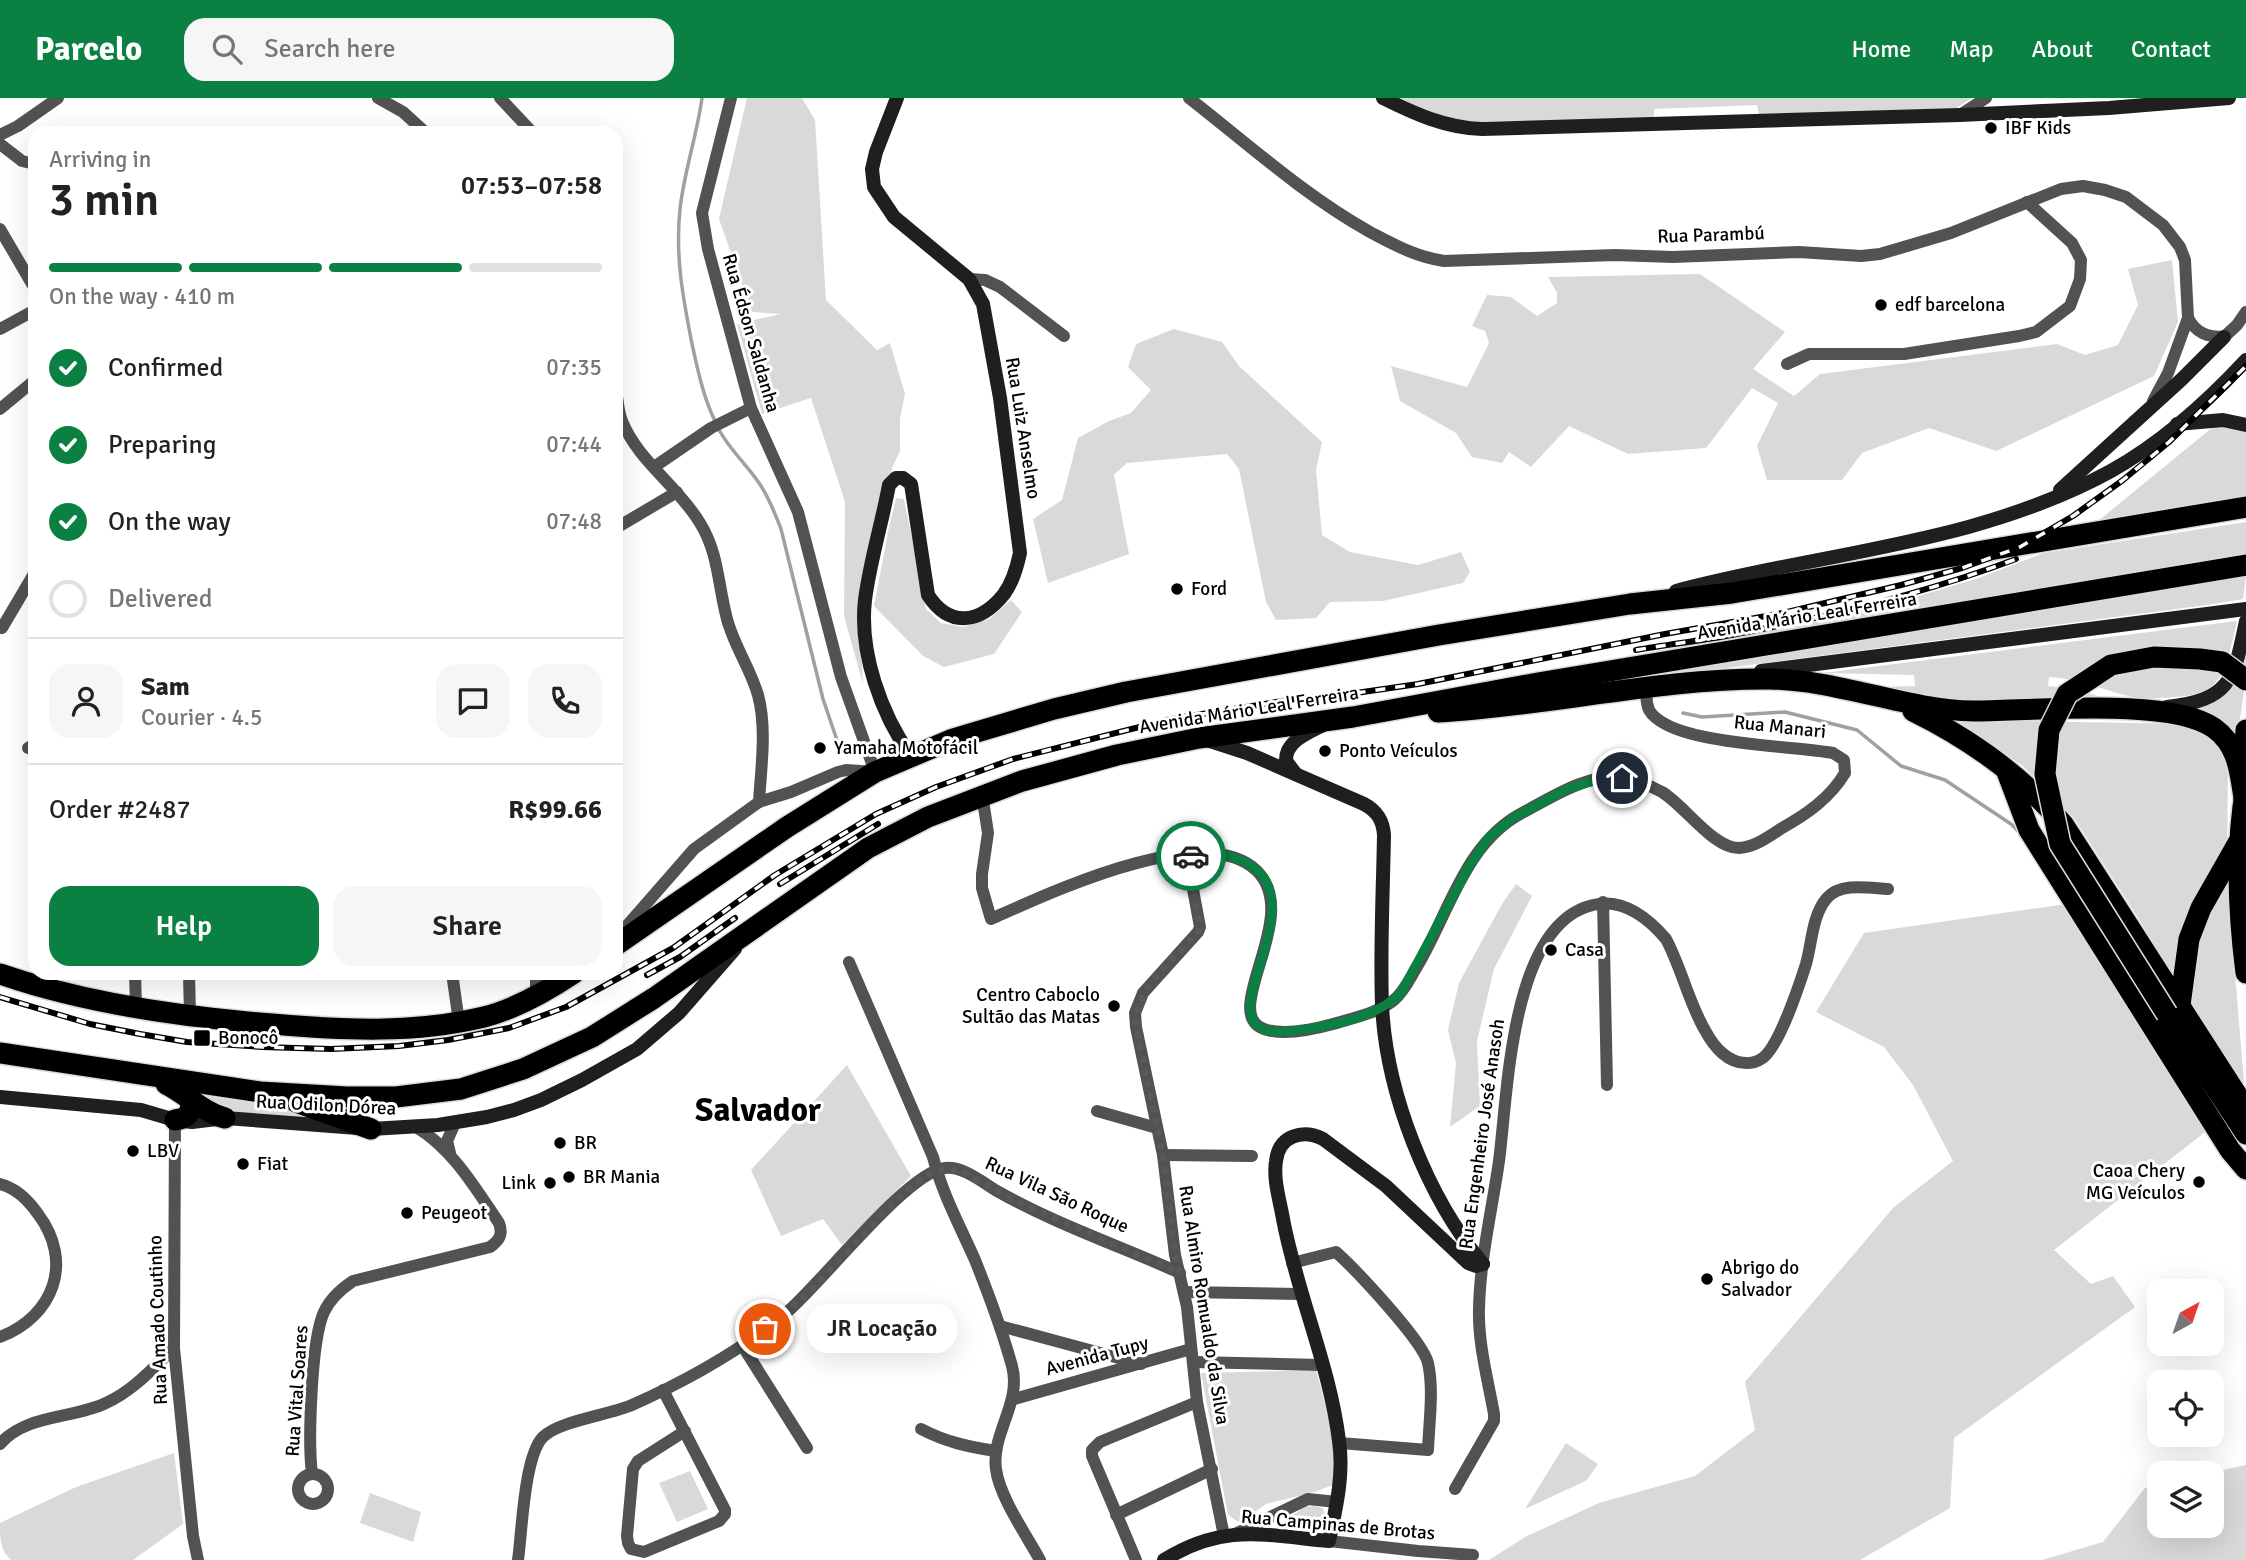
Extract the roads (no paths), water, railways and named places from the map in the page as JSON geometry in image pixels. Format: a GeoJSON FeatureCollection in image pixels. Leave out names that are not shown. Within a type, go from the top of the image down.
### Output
{"type":"FeatureCollection","features":[{"type":"Feature","properties":{"kind":"highway","name":"Avenida Mário Leal Ferreira"},"geometry":{"type":"LineString","coordinates":[[623,940],[787,827],[875,772],[994,726],[1126,692],[1439,635],[1630,604],[1732,593],[2244,508]]}},
{"type":"Feature","properties":{"kind":"highway","name":"Avenida Mário Leal Ferreira"},"geometry":{"type":"LineString","coordinates":[[0,1053],[260,1091],[347,1097],[396,1097],[461,1089],[493,1080],[556,1055],[592,1037],[654,998],[868,848],[908,826],[982,794],[1069,768],[1199,738],[1353,718],[1538,683],[2246,565]]}},
{"type":"Feature","properties":{"kind":"highway"},"geometry":{"type":"LineString","coordinates":[[2246,680],[2222,662],[2200,659],[2154,657],[2111,665],[2067,694],[2049,730],[2045,774],[2060,844],[2246,1109]]}},
{"type":"Feature","properties":{"kind":"highway"},"geometry":{"type":"LineString","coordinates":[[1353,718],[1460,711],[1699,681],[1810,681],[1919,705],[1971,710],[2144,709],[2190,717],[2214,728],[2224,737],[2236,755],[2245,792]]}},
{"type":"Feature","properties":{"kind":"highway"},"geometry":{"type":"LineString","coordinates":[[1865,692],[1949,728],[1984,750],[2042,800],[2063,824],[2246,1133]]}},
{"type":"Feature","properties":{"kind":"highway"},"geometry":{"type":"LineString","coordinates":[[2246,730],[2245,792],[2239,842],[2240,916],[2246,974]]}},
{"type":"Feature","properties":{"kind":"highway"},"geometry":{"type":"LineString","coordinates":[[2006,770],[2029,830],[2230,1150],[2246,1169]]}},
{"type":"Feature","properties":{"kind":"highway"},"geometry":{"type":"LineString","coordinates":[[2174,1009],[2189,939],[2201,908],[2239,842]]}},
{"type":"Feature","properties":{"kind":"highway"},"geometry":{"type":"LineString","coordinates":[[0,974],[136,1007],[190,1016],[358,1029],[421,1028],[459,1022],[509,1009],[562,980]]}},
{"type":"Feature","properties":{"kind":"highway"},"geometry":{"type":"LineString","coordinates":[[152,1076],[189,1097],[207,1111],[225,1118]]}},
{"type":"Feature","properties":{"kind":"highway"},"geometry":{"type":"LineString","coordinates":[[260,1091],[371,1129]]}},
{"type":"Feature","properties":{"kind":"highway"},"geometry":{"type":"LineString","coordinates":[[175,1120],[190,1113],[189,1097]]}},
{"type":"Feature","properties":{"kind":"street"},"geometry":{"type":"LineString","coordinates":[[0,135],[58,98]]}},
{"type":"Feature","properties":{"kind":"street"},"geometry":{"type":"LineString","coordinates":[[378,98],[403,112],[418,126]]}},
{"type":"Feature","properties":{"kind":"street"},"geometry":{"type":"LineString","coordinates":[[500,98],[526,126]]}},
{"type":"Feature","properties":{"kind":"street","name":"Rua Édson Saldanha"},"geometry":{"type":"LineString","coordinates":[[731,98],[702,213],[715,277],[751,408],[798,512],[841,677],[875,772]]}},
{"type":"Feature","properties":{"kind":"street","name":"Rua Luiz Anselmo"},"geometry":{"type":"LineString","coordinates":[[897,98],[876,152],[872,169],[874,187],[894,217],[956,265],[969,279],[983,304],[1002,411],[1020,553],[1016,571],[1005,592],[989,609],[973,617],[959,619],[948,616],[936,607],[928,595],[911,484],[903,478],[896,478],[889,485],[865,602],[864,627],[871,667],[886,712],[896,734],[911,756]]}},
{"type":"Feature","properties":{"kind":"street","name":"Rua Parambú"},"geometry":{"type":"LineString","coordinates":[[1189,98],[1332,211],[1404,250],[1424,258],[1444,261],[1545,256],[1673,257],[1799,252],[1861,256],[1891,251],[1951,233],[2061,188],[2083,186],[2105,190],[2126,197],[2163,225],[2180,247],[2185,260],[2188,318],[2168,373],[2150,407]]}},
{"type":"Feature","properties":{"kind":"street"},"geometry":{"type":"LineString","coordinates":[[1383,98],[1413,113],[1448,125],[1469,128],[1960,115],[2109,108],[2229,98]]}},
{"type":"Feature","properties":{"kind":"street"},"geometry":{"type":"LineString","coordinates":[[1960,115],[1986,98]]}},
{"type":"Feature","properties":{"kind":"street"},"geometry":{"type":"LineString","coordinates":[[0,144],[28,162]]}},
{"type":"Feature","properties":{"kind":"street"},"geometry":{"type":"LineString","coordinates":[[1787,363],[1809,354],[1904,354],[2036,332],[2070,306],[2080,279],[2081,260],[2073,243],[2027,202]]}},
{"type":"Feature","properties":{"kind":"street"},"geometry":{"type":"LineString","coordinates":[[0,229],[28,277]]}},
{"type":"Feature","properties":{"kind":"street"},"geometry":{"type":"LineString","coordinates":[[969,279],[985,280],[1000,287],[1064,336]]}},
{"type":"Feature","properties":{"kind":"street"},"geometry":{"type":"LineString","coordinates":[[2045,502],[2237,325],[2246,312]]}},
{"type":"Feature","properties":{"kind":"street"},"geometry":{"type":"LineString","coordinates":[[0,330],[28,314]]}},
{"type":"Feature","properties":{"kind":"street"},"geometry":{"type":"LineString","coordinates":[[2188,318],[2197,331],[2205,335],[2224,337]]}},
{"type":"Feature","properties":{"kind":"street"},"geometry":{"type":"LineString","coordinates":[[1630,604],[1744,574],[1916,541],[1974,526],[2045,502],[2113,470],[2210,397],[2246,360]]}},
{"type":"Feature","properties":{"kind":"street"},"geometry":{"type":"LineString","coordinates":[[0,409],[28,386]]}},
{"type":"Feature","properties":{"kind":"street"},"geometry":{"type":"LineString","coordinates":[[654,467],[715,426],[751,408]]}},
{"type":"Feature","properties":{"kind":"street"},"geometry":{"type":"LineString","coordinates":[[2177,424],[2223,420],[2246,425]]}},
{"type":"Feature","properties":{"kind":"street"},"geometry":{"type":"LineString","coordinates":[[623,422],[630,437],[688,504],[708,537],[715,555],[725,614],[757,691],[761,721],[759,802]]}},
{"type":"Feature","properties":{"kind":"street"},"geometry":{"type":"LineString","coordinates":[[623,524],[677,492]]}},
{"type":"Feature","properties":{"kind":"street"},"geometry":{"type":"LineString","coordinates":[[2,628],[28,584]]}},
{"type":"Feature","properties":{"kind":"street"},"geometry":{"type":"LineString","coordinates":[[1699,681],[1812,664],[2246,609]]}},
{"type":"Feature","properties":{"kind":"street"},"geometry":{"type":"LineString","coordinates":[[2144,709],[2199,702],[2219,691],[2234,672],[2246,621]]}},
{"type":"Feature","properties":{"kind":"street","name":"Rua Manari"},"geometry":{"type":"LineString","coordinates":[[1382,1008],[1401,993],[1475,856],[1489,837],[1513,818],[1567,789],[1603,778],[1622,778],[1642,784],[1662,792],[1718,841],[1739,848],[1764,839],[1805,814],[1828,795],[1845,773],[1844,760],[1833,752],[1725,741],[1686,733],[1662,721],[1650,711],[1646,700],[1647,688]]}},
{"type":"Feature","properties":{"kind":"street"},"geometry":{"type":"LineString","coordinates":[[1296,774],[1286,761],[1288,748],[1331,720]]}},
{"type":"Feature","properties":{"kind":"street"},"geometry":{"type":"LineString","coordinates":[[1199,738],[1230,746],[1296,774],[1371,808],[1381,819],[1384,835],[1382,1008],[1397,1092],[1414,1144],[1448,1214],[1483,1264]]}},
{"type":"Feature","properties":{"kind":"street"},"geometry":{"type":"LineString","coordinates":[[623,931],[694,849],[759,802],[838,772],[875,772]]}},
{"type":"Feature","properties":{"kind":"street"},"geometry":{"type":"LineString","coordinates":[[982,794],[988,833],[982,888],[991,919],[1050,892],[1107,872],[1181,853],[1214,852],[1242,860],[1254,868],[1270,889],[1273,915],[1271,928],[1250,999],[1251,1016],[1263,1029],[1271,1031],[1310,1028],[1344,1021],[1382,1008]]}},
{"type":"Feature","properties":{"kind":"street","name":"Rua Almiro Romualdo da Silva"},"geometry":{"type":"LineString","coordinates":[[1192,854],[1189,868],[1200,927],[1191,941],[1143,993],[1135,1013],[1163,1155],[1175,1255],[1184,1292],[1197,1402],[1230,1535]]}},
{"type":"Feature","properties":{"kind":"street"},"geometry":{"type":"LineString","coordinates":[[1607,1085],[1603,902],[1631,910],[1656,927],[1674,954],[1705,1031],[1724,1055],[1736,1062],[1750,1063],[1762,1059],[1771,1049],[1782,1027],[1806,963],[1816,922],[1828,897],[1835,891],[1848,887],[1888,889]]}},
{"type":"Feature","properties":{"kind":"street","name":"Rua Engenheiro José Anasoh"},"geometry":{"type":"LineString","coordinates":[[1455,1489],[1494,1421],[1480,1336],[1479,1308],[1512,1038],[1527,983],[1541,950],[1562,922],[1587,906],[1603,902]]}},
{"type":"Feature","properties":{"kind":"street","name":"Rua Odilon Dórea"},"geometry":{"type":"LineString","coordinates":[[0,1097],[141,1110],[192,1122],[225,1118],[371,1129],[455,1123],[514,1110],[582,1080],[637,1049],[678,1013],[753,928]]}},
{"type":"Feature","properties":{"kind":"street"},"geometry":{"type":"LineString","coordinates":[[849,962],[933,1157],[938,1178],[975,1260],[1000,1326],[1013,1370],[1013,1399],[996,1451],[996,1469],[1000,1487],[1040,1560]]}},
{"type":"Feature","properties":{"kind":"street"},"geometry":{"type":"LineString","coordinates":[[135,980],[136,1007]]}},
{"type":"Feature","properties":{"kind":"street"},"geometry":{"type":"LineString","coordinates":[[189,980],[190,1016]]}},
{"type":"Feature","properties":{"kind":"street"},"geometry":{"type":"LineString","coordinates":[[453,980],[459,1022]]}},
{"type":"Feature","properties":{"kind":"street"},"geometry":{"type":"LineString","coordinates":[[536,980],[536,996]]}},
{"type":"Feature","properties":{"kind":"street"},"geometry":{"type":"LineString","coordinates":[[1097,1111],[1157,1128]]}},
{"type":"Feature","properties":{"kind":"street","name":"Rua Amado Coutinho"},"geometry":{"type":"LineString","coordinates":[[175,1120],[174,1348],[198,1560]]}},
{"type":"Feature","properties":{"kind":"street"},"geometry":{"type":"LineString","coordinates":[[452,1156],[446,1141],[455,1123]]}},
{"type":"Feature","properties":{"kind":"street","name":"Rua Vital Soares"},"geometry":{"type":"LineString","coordinates":[[312,1474],[310,1451],[316,1341],[324,1310],[332,1299],[353,1281],[490,1247],[500,1238],[502,1230],[499,1223],[452,1156],[416,1127]]}},
{"type":"Feature","properties":{"kind":"street","name":"Rua Engenheiro José Anasoh"},"geometry":{"type":"LineString","coordinates":[[1329,1541],[1340,1486],[1339,1443],[1335,1416],[1292,1263],[1277,1184],[1276,1160],[1286,1140],[1302,1133],[1323,1139],[1378,1179],[1468,1263],[1476,1266],[1483,1264]]}},
{"type":"Feature","properties":{"kind":"street"},"geometry":{"type":"LineString","coordinates":[[1163,1155],[1252,1156]]}},
{"type":"Feature","properties":{"kind":"street","name":"Rua Vila São Roque"},"geometry":{"type":"LineString","coordinates":[[936,1170],[956,1169],[966,1173],[1022,1204],[1180,1273]]}},
{"type":"Feature","properties":{"kind":"street"},"geometry":{"type":"LineString","coordinates":[[518,1560],[531,1457],[542,1438],[559,1428],[629,1406],[742,1345],[804,1297],[908,1189],[936,1170]]}},
{"type":"Feature","properties":{"kind":"street"},"geometry":{"type":"LineString","coordinates":[[0,1184],[22,1196],[46,1224],[54,1238],[57,1267],[54,1283],[37,1314],[18,1330],[0,1337]]}},
{"type":"Feature","properties":{"kind":"street"},"geometry":{"type":"LineString","coordinates":[[1292,1263],[1336,1252],[1417,1341],[1428,1362],[1428,1450],[1339,1443]]}},
{"type":"Feature","properties":{"kind":"street"},"geometry":{"type":"LineString","coordinates":[[1184,1292],[1300,1294]]}},
{"type":"Feature","properties":{"kind":"street"},"geometry":{"type":"LineString","coordinates":[[1000,1326],[1142,1364]]}},
{"type":"Feature","properties":{"kind":"street"},"geometry":{"type":"LineString","coordinates":[[742,1345],[807,1448]]}},
{"type":"Feature","properties":{"kind":"street"},"geometry":{"type":"LineString","coordinates":[[0,1444],[17,1430],[32,1424],[85,1411],[115,1399],[130,1389],[174,1348]]}},
{"type":"Feature","properties":{"kind":"street","name":"Avenida Tupy"},"geometry":{"type":"LineString","coordinates":[[1013,1399],[1142,1364],[1192,1356],[1321,1364]]}},
{"type":"Feature","properties":{"kind":"street"},"geometry":{"type":"LineString","coordinates":[[663,1390],[685,1431],[725,1510],[724,1518],[644,1552],[637,1552],[628,1543],[633,1469],[638,1461],[685,1431]]}},
{"type":"Feature","properties":{"kind":"street"},"geometry":{"type":"LineString","coordinates":[[1136,1560],[1092,1456],[1092,1450],[1100,1442],[1197,1402]]}},
{"type":"Feature","properties":{"kind":"street"},"geometry":{"type":"LineString","coordinates":[[922,1429],[961,1446],[996,1451]]}},
{"type":"Feature","properties":{"kind":"street"},"geometry":{"type":"LineString","coordinates":[[1116,1515],[1212,1469]]}},
{"type":"Feature","properties":{"kind":"street"},"geometry":{"type":"LineString","coordinates":[[1230,1535],[1308,1499],[1337,1502]]}},
{"type":"Feature","properties":{"kind":"street","name":"Rua Campinas de Brotas"},"geometry":{"type":"LineString","coordinates":[[1164,1560],[1191,1544],[1230,1535],[1329,1541],[1473,1555]]}},
{"type":"Feature","properties":{"kind":"waterway"},"geometry":{"type":"LineString","coordinates":[[702,98],[682,195],[678,243],[692,344],[704,393],[715,421]]}},
{"type":"Feature","properties":{"kind":"waterway"},"geometry":{"type":"LineString","coordinates":[[718,428],[763,488],[781,529],[823,699],[840,749]]}},
{"type":"Feature","properties":{"kind":"waterway"},"geometry":{"type":"LineString","coordinates":[[1683,713],[1702,717],[1785,712],[1857,730],[1901,766],[1945,780],[2011,824],[2020,833]]}},
{"type":"Feature","properties":{"kind":"railway"},"geometry":{"type":"LineString","coordinates":[[623,976],[673,948],[775,875],[876,814],[936,787],[1013,759],[1171,719],[1295,699],[1418,684],[1783,613],[1901,585],[1962,568],[2020,547],[2073,516],[2123,480],[2169,442],[2246,366]]}},
{"type":"Feature","properties":{"kind":"railway"},"geometry":{"type":"LineString","coordinates":[[1636,650],[1726,636],[1836,613],[1909,594],[2016,559]]}},
{"type":"Feature","properties":{"kind":"railway"},"geometry":{"type":"LineString","coordinates":[[780,884],[878,824]]}},
{"type":"Feature","properties":{"kind":"railway"},"geometry":{"type":"LineString","coordinates":[[647,975],[680,957],[735,918]]}},
{"type":"Feature","properties":{"kind":"railway"},"geometry":{"type":"LineString","coordinates":[[0,997],[90,1024],[187,1042],[331,1049],[399,1046],[509,1028],[566,1007],[615,980]]}},
{"type":"Feature","properties":{"kind":"place","name":"IBF Kids"},"geometry":{"type":"Point","coordinates":[1991,128]}},
{"type":"Feature","properties":{"kind":"place","name":"edf barcelona"},"geometry":{"type":"Point","coordinates":[1881,305]}},
{"type":"Feature","properties":{"kind":"place","name":"Ford"},"geometry":{"type":"Point","coordinates":[1177,589]}},
{"type":"Feature","properties":{"kind":"place","name":"Yamaha Motofácil"},"geometry":{"type":"Point","coordinates":[820,748]}},
{"type":"Feature","properties":{"kind":"place","name":"Ponto Veículos"},"geometry":{"type":"Point","coordinates":[1325,751]}},
{"type":"Feature","properties":{"kind":"place","name":"Casa"},"geometry":{"type":"Point","coordinates":[1551,950]}},
{"type":"Feature","properties":{"kind":"place","name":"Centro Caboclo Sultão das Matas"},"geometry":{"type":"Point","coordinates":[1114,1006]}},
{"type":"Feature","properties":{"kind":"place","name":"Bonocô"},"geometry":{"type":"Point","coordinates":[202,1038]}},
{"type":"Feature","properties":{"kind":"place","name":"BR"},"geometry":{"type":"Point","coordinates":[560,1143]}},
{"type":"Feature","properties":{"kind":"place","name":"LBV"},"geometry":{"type":"Point","coordinates":[133,1151]}},
{"type":"Feature","properties":{"kind":"place","name":"Fiat"},"geometry":{"type":"Point","coordinates":[243,1164]}},
{"type":"Feature","properties":{"kind":"place","name":"BR Mania"},"geometry":{"type":"Point","coordinates":[569,1177]}},
{"type":"Feature","properties":{"kind":"place","name":"Caoa Chery MG Veículos"},"geometry":{"type":"Point","coordinates":[2199,1182]}},
{"type":"Feature","properties":{"kind":"place","name":"Link"},"geometry":{"type":"Point","coordinates":[550,1183]}},
{"type":"Feature","properties":{"kind":"place","name":"Peugeot"},"geometry":{"type":"Point","coordinates":[407,1213]}},
{"type":"Feature","properties":{"kind":"place","name":"Abrigo do Salvador"},"geometry":{"type":"Point","coordinates":[1707,1279]}},
{"type":"Feature","properties":{"kind":"place","name":"JR Locação"},"geometry":{"type":"Point","coordinates":[765,1329]}},
{"type":"Feature","properties":{"kind":"district","name":"Salvador"},"geometry":{"type":"Point","coordinates":[758,1110]}}]}
